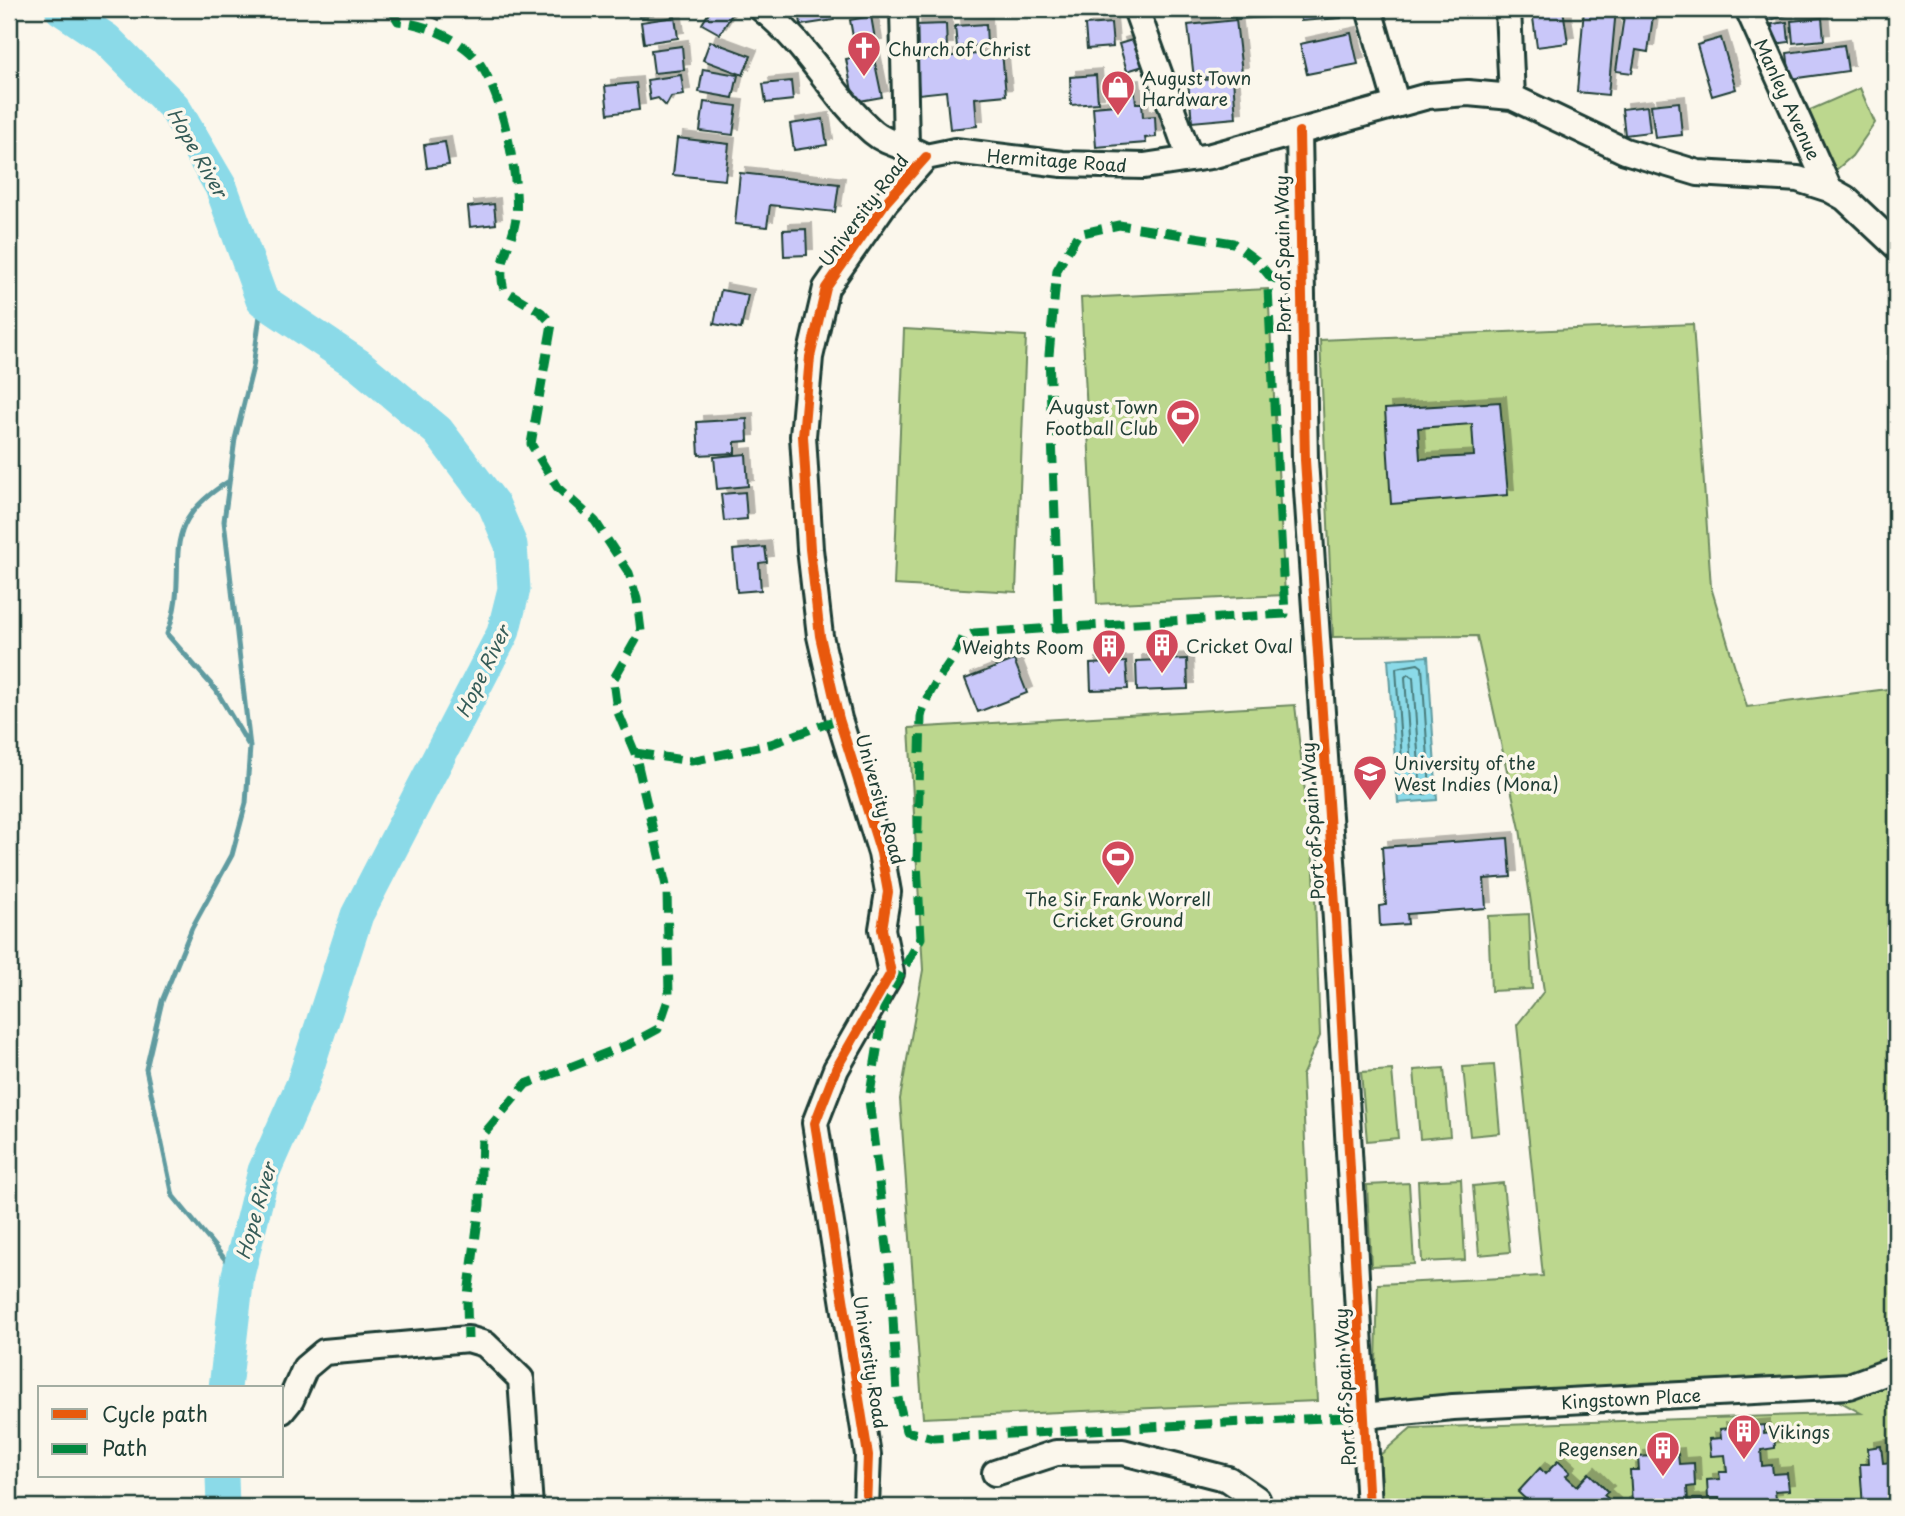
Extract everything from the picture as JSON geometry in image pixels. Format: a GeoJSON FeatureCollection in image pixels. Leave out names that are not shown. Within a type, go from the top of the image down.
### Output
{"type":"FeatureCollection","features":[{"type":"Feature","properties":{"kind":"street"},"geometry":{"type":"LineString","coordinates":[[762,9],[797,39],[853,112],[874,133],[887,142],[916,151],[903,9]]}},
{"type":"Feature","properties":{"kind":"street"},"geometry":{"type":"LineString","coordinates":[[1136,9],[1189,159]]}},
{"type":"Feature","properties":{"kind":"street"},"geometry":{"type":"LineString","coordinates":[[1369,9],[1396,102]]}},
{"type":"Feature","properties":{"kind":"street"},"geometry":{"type":"LineString","coordinates":[[1508,9],[1512,97]]}},
{"type":"Feature","properties":{"kind":"street","name":"Manley Avenue"},"geometry":{"type":"LineString","coordinates":[[1748,9],[1829,189]]}},
{"type":"Feature","properties":{"kind":"street","name":"Hermitage Road"},"geometry":{"type":"LineString","coordinates":[[916,151],[955,151],[1062,164],[1144,166],[1189,159],[1299,131],[1396,102],[1427,96],[1468,93],[1512,97],[1625,151],[1698,173],[1798,179],[1829,189],[1844,198],[1896,246]]}},
{"type":"Feature","properties":{"kind":"street","name":"Port of Spain Way"},"geometry":{"type":"LineString","coordinates":[[1299,131],[1305,460],[1336,920],[1369,1507]]}},
{"type":"Feature","properties":{"kind":"street","name":"University Road"},"geometry":{"type":"LineString","coordinates":[[866,1507],[868,1455],[815,1123],[836,1069],[891,973],[882,929],[888,892],[881,853],[839,719],[820,636],[810,549],[803,436],[810,357],[826,288],[886,202],[916,151]]}},
{"type":"Feature","properties":{"kind":"street"},"geometry":{"type":"LineString","coordinates":[[284,1409],[291,1401],[305,1368],[324,1352],[468,1339],[485,1344],[521,1379],[530,1507]]}},
{"type":"Feature","properties":{"kind":"street","name":"Kingstown Place"},"geometry":{"type":"LineString","coordinates":[[1363,1416],[1453,1407],[1849,1386],[1896,1369]]}},
{"type":"Feature","properties":{"kind":"street"},"geometry":{"type":"LineString","coordinates":[[995,1473],[1056,1453],[1123,1452],[1228,1479],[1257,1499],[1261,1507]]}},
{"type":"Feature","properties":{"kind":"green space"},"geometry":{"type":"Polygon","coordinates":[[[1860,88],[1875,123],[1852,156],[1828,177],[1794,117],[1860,88]]]}},
{"type":"Feature","properties":{"kind":"green space","name":"August Town Football Club"},"geometry":{"type":"Polygon","coordinates":[[[1268,289],[1285,595],[1097,604],[1081,298],[1268,289]]]}},
{"type":"Feature","properties":{"kind":"green space"},"geometry":{"type":"Polygon","coordinates":[[[1693,324],[1711,587],[1747,707],[1896,688],[1896,1507],[1383,1507],[1380,1455],[1411,1428],[1861,1413],[1792,1375],[1375,1404],[1378,1284],[1543,1276],[1517,1025],[1544,991],[1520,829],[1477,636],[1333,637],[1320,340],[1693,324]]]}},
{"type":"Feature","properties":{"kind":"green space"},"geometry":{"type":"Polygon","coordinates":[[[904,329],[1026,336],[1016,592],[894,585],[904,329]]]}},
{"type":"Feature","properties":{"kind":"green space"},"geometry":{"type":"Polygon","coordinates":[[[1295,705],[1314,870],[1320,1036],[1302,1076],[1317,1401],[923,1418],[900,1099],[923,970],[909,728],[1295,705]]]}},
{"type":"Feature","properties":{"kind":"green space"},"geometry":{"type":"Polygon","coordinates":[[[1529,914],[1532,989],[1491,991],[1488,916],[1529,914]]]}},
{"type":"Feature","properties":{"kind":"green space"},"geometry":{"type":"Polygon","coordinates":[[[1494,1065],[1500,1133],[1470,1136],[1463,1067],[1494,1065]]]}},
{"type":"Feature","properties":{"kind":"green space"},"geometry":{"type":"Polygon","coordinates":[[[1444,1068],[1450,1136],[1420,1139],[1414,1070],[1444,1068]]]}},
{"type":"Feature","properties":{"kind":"green space"},"geometry":{"type":"Polygon","coordinates":[[[1392,1070],[1398,1138],[1367,1141],[1361,1072],[1392,1070]]]}},
{"type":"Feature","properties":{"kind":"green space"},"geometry":{"type":"Polygon","coordinates":[[[1461,1179],[1465,1260],[1422,1262],[1418,1181],[1461,1179]]]}},
{"type":"Feature","properties":{"kind":"green space"},"geometry":{"type":"Polygon","coordinates":[[[1409,1183],[1414,1264],[1371,1266],[1367,1185],[1409,1183]]]}},
{"type":"Feature","properties":{"kind":"green space"},"geometry":{"type":"Polygon","coordinates":[[[1503,1183],[1510,1252],[1479,1255],[1473,1186],[1503,1183]]]}},
{"type":"Feature","properties":{"kind":"water"},"geometry":{"type":"Polygon","coordinates":[[[1428,656],[1437,800],[1398,803],[1388,659],[1428,656]]]}},
{"type":"Feature","properties":{"kind":"building"},"geometry":{"type":"Polygon","coordinates":[[[426,9],[445,9],[439,20],[424,13],[426,9]]]}},
{"type":"Feature","properties":{"kind":"building"},"geometry":{"type":"Polygon","coordinates":[[[637,9],[672,9],[672,11],[639,17],[637,9]]]}},
{"type":"Feature","properties":{"kind":"building"},"geometry":{"type":"Polygon","coordinates":[[[711,9],[734,11],[720,34],[702,24],[711,9]]]}},
{"type":"Feature","properties":{"kind":"building"},"geometry":{"type":"Polygon","coordinates":[[[799,9],[832,9],[834,20],[801,25],[799,9]]]}},
{"type":"Feature","properties":{"kind":"building"},"geometry":{"type":"Polygon","coordinates":[[[1234,9],[1267,9],[1268,17],[1235,19],[1234,9]]]}},
{"type":"Feature","properties":{"kind":"building"},"geometry":{"type":"Polygon","coordinates":[[[1300,9],[1340,9],[1341,18],[1301,21],[1300,9]]]}},
{"type":"Feature","properties":{"kind":"building"},"geometry":{"type":"Polygon","coordinates":[[[1563,9],[1568,43],[1537,47],[1532,11],[1563,9]]]}},
{"type":"Feature","properties":{"kind":"building"},"geometry":{"type":"Polygon","coordinates":[[[1584,9],[1616,9],[1608,95],[1577,92],[1584,9]]]}},
{"type":"Feature","properties":{"kind":"building"},"geometry":{"type":"Polygon","coordinates":[[[1625,9],[1654,9],[1648,52],[1636,50],[1632,73],[1616,71],[1625,9]]]}},
{"type":"Feature","properties":{"kind":"building"},"geometry":{"type":"Polygon","coordinates":[[[1763,9],[1803,9],[1803,10],[1767,21],[1763,9]]]}},
{"type":"Feature","properties":{"kind":"building"},"geometry":{"type":"Polygon","coordinates":[[[1875,9],[1896,9],[1896,13],[1876,16],[1875,9]]]}},
{"type":"Feature","properties":{"kind":"building"},"geometry":{"type":"Polygon","coordinates":[[[871,16],[876,45],[855,48],[850,20],[871,16]]]}},
{"type":"Feature","properties":{"kind":"building"},"geometry":{"type":"Polygon","coordinates":[[[675,17],[678,38],[644,43],[641,22],[675,17]]]}},
{"type":"Feature","properties":{"kind":"building"},"geometry":{"type":"Polygon","coordinates":[[[1822,18],[1824,40],[1793,43],[1791,21],[1822,18]]]}},
{"type":"Feature","properties":{"kind":"building"},"geometry":{"type":"Polygon","coordinates":[[[1236,20],[1242,73],[1194,79],[1188,25],[1236,20]]]}},
{"type":"Feature","properties":{"kind":"building"},"geometry":{"type":"Polygon","coordinates":[[[1787,22],[1789,42],[1774,44],[1772,24],[1787,22]]]}},
{"type":"Feature","properties":{"kind":"building"},"geometry":{"type":"Polygon","coordinates":[[[1111,23],[1113,47],[1087,49],[1085,25],[1111,23]]]}},
{"type":"Feature","properties":{"kind":"building"},"geometry":{"type":"Polygon","coordinates":[[[946,24],[947,49],[916,50],[915,25],[946,24]]]}},
{"type":"Feature","properties":{"kind":"building"},"geometry":{"type":"Polygon","coordinates":[[[986,24],[987,45],[957,47],[955,26],[986,24]]]}},
{"type":"Feature","properties":{"kind":"building"},"geometry":{"type":"Polygon","coordinates":[[[1351,33],[1358,64],[1307,74],[1300,44],[1351,33]]]}},
{"type":"Feature","properties":{"kind":"building"},"geometry":{"type":"Polygon","coordinates":[[[1142,37],[1150,64],[1127,71],[1119,44],[1142,37]]]}},
{"type":"Feature","properties":{"kind":"building"},"geometry":{"type":"Polygon","coordinates":[[[1721,38],[1736,89],[1712,96],[1697,45],[1721,38]]]}},
{"type":"Feature","properties":{"kind":"building"},"geometry":{"type":"Polygon","coordinates":[[[710,41],[751,56],[743,75],[703,60],[710,41]]]}},
{"type":"Feature","properties":{"kind":"building"},"geometry":{"type":"Polygon","coordinates":[[[1844,45],[1848,71],[1790,79],[1787,53],[1844,45]]]}},
{"type":"Feature","properties":{"kind":"building"},"geometry":{"type":"Polygon","coordinates":[[[682,46],[684,70],[654,73],[651,50],[682,46]]]}},
{"type":"Feature","properties":{"kind":"building"},"geometry":{"type":"Polygon","coordinates":[[[1002,52],[1006,95],[975,98],[977,126],[950,129],[946,91],[919,94],[916,59],[1002,52]]]}},
{"type":"Feature","properties":{"kind":"building","name":"Church of Christ"},"geometry":{"type":"Polygon","coordinates":[[[873,54],[882,97],[854,102],[846,59],[873,54]]]}},
{"type":"Feature","properties":{"kind":"building"},"geometry":{"type":"Polygon","coordinates":[[[703,69],[738,75],[733,98],[699,92],[703,69]]]}},
{"type":"Feature","properties":{"kind":"building"},"geometry":{"type":"Polygon","coordinates":[[[681,75],[684,95],[671,97],[666,106],[658,98],[650,100],[647,80],[681,75]]]}},
{"type":"Feature","properties":{"kind":"building"},"geometry":{"type":"Polygon","coordinates":[[[1096,75],[1098,103],[1071,105],[1070,77],[1096,75]]]}},
{"type":"Feature","properties":{"kind":"building"},"geometry":{"type":"Polygon","coordinates":[[[1233,78],[1236,118],[1192,122],[1188,81],[1233,78]]]}},
{"type":"Feature","properties":{"kind":"building"},"geometry":{"type":"Polygon","coordinates":[[[791,81],[793,100],[766,103],[763,84],[791,81]]]}},
{"type":"Feature","properties":{"kind":"building"},"geometry":{"type":"Polygon","coordinates":[[[636,83],[639,110],[608,114],[605,86],[636,83]]]}},
{"type":"Feature","properties":{"kind":"building","name":"August Town Hardware"},"geometry":{"type":"Polygon","coordinates":[[[1134,86],[1136,103],[1142,103],[1143,117],[1155,116],[1156,137],[1145,138],[1146,143],[1096,147],[1093,107],[1115,105],[1114,88],[1134,86]]]}},
{"type":"Feature","properties":{"kind":"building"},"geometry":{"type":"Polygon","coordinates":[[[704,102],[737,106],[733,135],[700,131],[704,102]]]}},
{"type":"Feature","properties":{"kind":"building"},"geometry":{"type":"Polygon","coordinates":[[[1679,102],[1682,135],[1655,138],[1651,105],[1679,102]]]}},
{"type":"Feature","properties":{"kind":"building"},"geometry":{"type":"Polygon","coordinates":[[[1647,106],[1650,132],[1625,135],[1622,109],[1647,106]]]}},
{"type":"Feature","properties":{"kind":"building"},"geometry":{"type":"Polygon","coordinates":[[[823,119],[827,145],[794,150],[790,124],[823,119]]]}},
{"type":"Feature","properties":{"kind":"building"},"geometry":{"type":"Polygon","coordinates":[[[677,138],[729,144],[725,180],[673,175],[677,138]]]}},
{"type":"Feature","properties":{"kind":"building"},"geometry":{"type":"Polygon","coordinates":[[[445,142],[449,165],[427,168],[424,145],[445,142]]]}},
{"type":"Feature","properties":{"kind":"building"},"geometry":{"type":"Polygon","coordinates":[[[740,173],[839,184],[835,212],[770,205],[767,227],[735,224],[740,173]]]}},
{"type":"Feature","properties":{"kind":"building"},"geometry":{"type":"Polygon","coordinates":[[[494,204],[496,224],[470,227],[468,207],[494,204]]]}},
{"type":"Feature","properties":{"kind":"building"},"geometry":{"type":"Polygon","coordinates":[[[806,229],[807,255],[784,256],[783,230],[806,229]]]}},
{"type":"Feature","properties":{"kind":"building"},"geometry":{"type":"Polygon","coordinates":[[[721,290],[748,295],[741,329],[714,324],[721,290]]]}},
{"type":"Feature","properties":{"kind":"building"},"geometry":{"type":"Polygon","coordinates":[[[1500,402],[1508,495],[1391,504],[1385,409],[1500,402]],[[1472,424],[1418,428],[1420,459],[1474,456],[1472,424]]]}},
{"type":"Feature","properties":{"kind":"building"},"geometry":{"type":"Polygon","coordinates":[[[747,419],[748,441],[735,442],[735,453],[699,455],[697,422],[747,419]]]}},
{"type":"Feature","properties":{"kind":"building"},"geometry":{"type":"Polygon","coordinates":[[[746,454],[748,486],[717,489],[714,457],[746,454]]]}},
{"type":"Feature","properties":{"kind":"building"},"geometry":{"type":"Polygon","coordinates":[[[745,492],[747,519],[724,521],[721,494],[745,492]]]}},
{"type":"Feature","properties":{"kind":"building"},"geometry":{"type":"Polygon","coordinates":[[[765,547],[767,562],[759,563],[761,590],[737,592],[733,550],[765,547]]]}},
{"type":"Feature","properties":{"kind":"building","name":"Cricket Oval"},"geometry":{"type":"Polygon","coordinates":[[[1187,659],[1188,689],[1137,691],[1136,661],[1187,659]]]}},
{"type":"Feature","properties":{"kind":"building"},"geometry":{"type":"Polygon","coordinates":[[[1014,660],[1027,693],[978,712],[965,679],[1014,660]]]}},
{"type":"Feature","properties":{"kind":"building","name":"Weights Room"},"geometry":{"type":"Polygon","coordinates":[[[1126,662],[1128,689],[1091,690],[1090,664],[1126,662]]]}},
{"type":"Feature","properties":{"kind":"building"},"geometry":{"type":"Polygon","coordinates":[[[1508,838],[1511,877],[1484,879],[1486,908],[1407,914],[1408,924],[1380,926],[1379,906],[1386,905],[1382,847],[1508,838]]]}},
{"type":"Feature","properties":{"kind":"building","name":"Vikings"},"geometry":{"type":"Polygon","coordinates":[[[1764,1425],[1764,1434],[1774,1433],[1775,1448],[1761,1450],[1762,1466],[1772,1465],[1773,1474],[1787,1473],[1789,1490],[1775,1491],[1776,1499],[1719,1505],[1719,1498],[1708,1498],[1707,1480],[1720,1479],[1719,1472],[1727,1472],[1725,1455],[1711,1456],[1709,1439],[1721,1438],[1720,1429],[1764,1425]]]}},
{"type":"Feature","properties":{"kind":"building"},"geometry":{"type":"Polygon","coordinates":[[[1881,1446],[1883,1463],[1893,1462],[1896,1471],[1896,1507],[1863,1507],[1860,1464],[1869,1464],[1868,1448],[1881,1446]]]}},
{"type":"Feature","properties":{"kind":"building","name":"Regensen"},"geometry":{"type":"Polygon","coordinates":[[[1678,1454],[1679,1464],[1694,1463],[1695,1486],[1687,1487],[1688,1501],[1703,1500],[1704,1507],[1623,1507],[1623,1504],[1632,1503],[1630,1470],[1639,1470],[1638,1457],[1678,1454]]]}},
{"type":"Feature","properties":{"kind":"building"},"geometry":{"type":"Polygon","coordinates":[[[1558,1461],[1570,1472],[1566,1476],[1577,1486],[1589,1473],[1608,1492],[1604,1495],[1614,1504],[1611,1507],[1534,1507],[1518,1492],[1540,1468],[1545,1474],[1558,1461]]]}},
{"type":"Feature","properties":{"kind":"waterway","name":"Hope River"},"geometry":{"type":"LineString","coordinates":[[61,9],[106,39],[174,107],[221,187],[262,300],[359,365],[438,431],[494,505],[511,545],[514,589],[503,633],[357,915],[302,1085],[264,1171],[238,1275],[225,1386]]}},
{"type":"Feature","properties":{"kind":"waterway"},"geometry":{"type":"LineString","coordinates":[[238,1275],[173,1196],[146,1069],[162,1001],[192,928],[232,855],[246,803],[250,747],[224,521],[235,439],[253,367],[262,300]]}},
{"type":"Feature","properties":{"kind":"waterway"},"geometry":{"type":"LineString","coordinates":[[229,481],[204,499],[189,516],[181,533],[174,610],[167,634],[216,690],[248,744]]}},
{"type":"Feature","properties":{"kind":"waterway","name":"Hope River"},"geometry":{"type":"LineString","coordinates":[[222,1478],[223,1507]]}},
{"type":"Feature","properties":{"kind":"marked path"},"geometry":{"type":"LineString","coordinates":[[391,9],[398,21],[436,31],[470,52],[481,65],[499,106],[511,155],[516,200],[516,218],[502,271],[504,290],[541,312],[552,324],[531,444],[557,487],[595,521],[629,573],[637,599],[641,631],[613,680],[617,710],[635,753],[667,890],[669,997],[658,1029],[630,1044],[526,1084],[482,1136],[480,1205],[467,1302],[468,1339]]}},
{"type":"Feature","properties":{"kind":"marked path"},"geometry":{"type":"LineString","coordinates":[[1059,626],[1049,355],[1057,270],[1078,234],[1119,225],[1233,243],[1256,260],[1272,279],[1268,289],[1285,614],[974,633],[963,638],[924,706],[921,717],[917,862],[921,938],[885,1001],[869,1100],[891,1280],[897,1394],[906,1431],[933,1438],[1363,1416]]}},
{"type":"Feature","properties":{"kind":"marked path"},"geometry":{"type":"LineString","coordinates":[[635,753],[691,761],[771,744],[839,719]]}},
{"type":"Feature","properties":{"kind":"cycle path"},"geometry":{"type":"LineString","coordinates":[[1299,132],[1305,460],[1336,920],[1369,1507]]}},
{"type":"Feature","properties":{"kind":"cycle path"},"geometry":{"type":"LineString","coordinates":[[866,1507],[868,1455],[815,1123],[836,1069],[891,973],[882,929],[888,892],[881,853],[839,719],[820,636],[810,549],[803,436],[810,357],[826,288],[886,202],[926,157]]}},
{"type":"Feature","properties":{"kind":"place","name":"Church of Christ"},"geometry":{"type":"Point","coordinates":[864,78]}},
{"type":"Feature","properties":{"kind":"place","name":"August Town Hardware"},"geometry":{"type":"Point","coordinates":[1118,117]}},
{"type":"Feature","properties":{"kind":"place","name":"August Town Football Club"},"geometry":{"type":"Point","coordinates":[1183,446]}},
{"type":"Feature","properties":{"kind":"place","name":"Cricket Oval"},"geometry":{"type":"Point","coordinates":[1162,675]}},
{"type":"Feature","properties":{"kind":"place","name":"Weights Room"},"geometry":{"type":"Point","coordinates":[1109,676]}},
{"type":"Feature","properties":{"kind":"place","name":"University of the West Indies (Mona)"},"geometry":{"type":"Point","coordinates":[1370,802]}},
{"type":"Feature","properties":{"kind":"place","name":"The Sir Frank Worrell Cricket Ground"},"geometry":{"type":"Point","coordinates":[1118,887]}},
{"type":"Feature","properties":{"kind":"place","name":"Vikings"},"geometry":{"type":"Point","coordinates":[1744,1461]}},
{"type":"Feature","properties":{"kind":"place","name":"Regensen"},"geometry":{"type":"Point","coordinates":[1663,1478]}}]}
